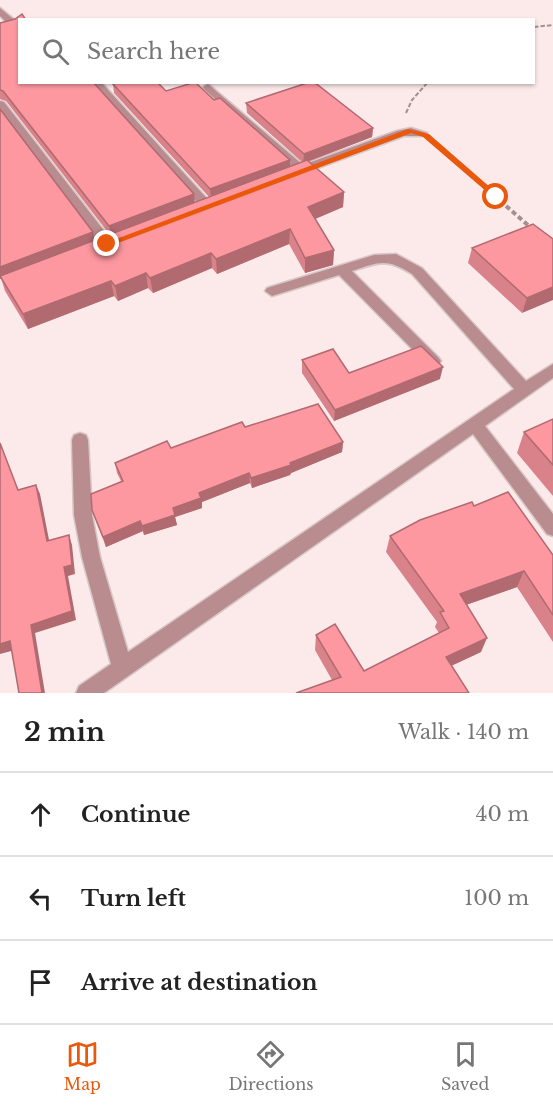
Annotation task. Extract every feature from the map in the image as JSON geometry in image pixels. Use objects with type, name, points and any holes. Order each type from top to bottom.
[{"type":"street","points":[[0,11],[17,23]]},
{"type":"street","points":[[0,27],[17,23]]},
{"type":"street","points":[[97,84],[206,206]]},
{"type":"street","points":[[208,87],[301,170]]},
{"type":"street","points":[[0,104],[107,244]]},
{"type":"street","points":[[280,178],[380,135],[421,132]]},
{"type":"street","points":[[272,291],[374,259],[396,258],[417,271],[524,389]]},
{"type":"street","points":[[343,270],[438,365]]},
{"type":"street","points":[[86,693],[553,370]]},
{"type":"street","points":[[474,424],[553,528]]},
{"type":"street","points":[[80,440],[83,515],[91,556],[122,668]]},
{"type":"path","points":[[535,27],[553,25]]},
{"type":"path","points":[[401,133],[402,123],[412,100],[426,84]]},
{"type":"path","points":[[421,132],[537,234]]},
{"type":"building","points":[[22,14],[25,18],[18,18],[18,84],[95,84],[194,194],[109,226],[0,90],[0,23],[15,19]]},
{"type":"building","points":[[113,84],[159,84],[166,91],[189,84],[197,84],[214,100],[220,98],[290,160],[210,189]]},
{"type":"building","points":[[304,84],[317,84],[373,128],[304,154],[246,103]]},
{"type":"building","points":[[0,109],[93,232],[0,267]]},
{"type":"building","points":[[307,160],[344,192],[308,207],[334,250],[305,258],[290,229],[216,259],[211,253],[150,278],[146,273],[115,286],[111,281],[23,314],[0,276]]},
{"type":"building","points":[[533,224],[553,239],[553,287],[527,298],[472,248]]},
{"type":"building","points":[[421,346],[443,367],[335,410],[302,360],[333,349],[349,373]]},
{"type":"building","points":[[318,404],[343,442],[290,463],[291,465],[251,478],[249,473],[199,493],[201,498],[173,508],[175,515],[142,526],[140,521],[103,537],[92,510],[91,494],[123,481],[115,463],[167,441],[171,448],[242,422],[245,427]]},
{"type":"building","points":[[553,419],[553,465],[524,432]]},
{"type":"building","points":[[0,443],[18,490],[36,485],[47,541],[69,535],[72,565],[64,567],[72,611],[31,625],[42,693],[19,693],[10,641],[0,644]]},
{"type":"building","points":[[508,492],[553,555],[553,615],[524,571],[460,594],[487,638],[446,657],[469,693],[296,693],[341,677],[316,635],[335,624],[364,671],[449,628],[440,612],[444,611],[390,536],[420,520],[472,502],[474,506]]},
{"type":"route","points":[[107,244],[411,131],[421,132],[496,197]]}]
